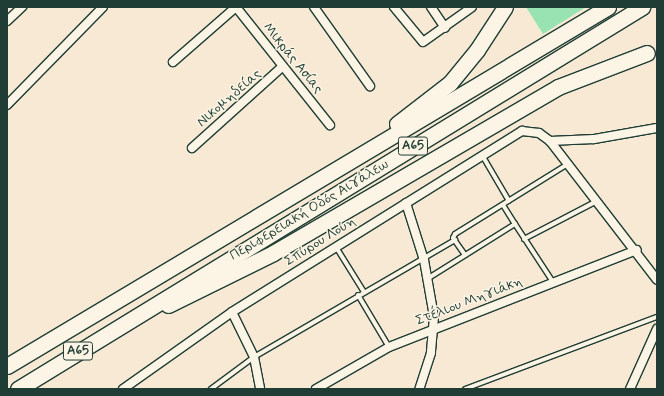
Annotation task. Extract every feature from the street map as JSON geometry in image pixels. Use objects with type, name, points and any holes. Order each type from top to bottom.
[{"type":"highway","points":[[335,172],[362,146],[450,83],[477,50],[505,7]]},
{"type":"highway","name":"Περιφερειακή Οδός Αιγάλεω","points":[[7,366],[335,172],[608,7]]},
{"type":"highway","name":"Περιφερειακή Οδός Αιγάλεω","points":[[18,389],[642,7]]},
{"type":"highway","points":[[139,314],[175,302],[272,253],[558,87],[647,53]]},
{"type":"street","points":[[7,20],[22,7]]},
{"type":"street","points":[[7,105],[103,7]]},
{"type":"street","points":[[173,62],[236,7]]},
{"type":"street","name":"Μικράς Ασίας","points":[[236,7],[282,67],[330,125]]},
{"type":"street","points":[[314,7],[370,86]]},
{"type":"street","points":[[394,7],[423,42],[445,28],[472,7]]},
{"type":"street","points":[[431,7],[445,28]]},
{"type":"street","name":"Νικομηδείας","points":[[192,148],[282,67]]},
{"type":"street","points":[[550,141],[594,139],[657,128]]},
{"type":"street","name":"Σπύρου Λούη","points":[[123,389],[232,312],[335,246],[518,133],[539,133],[550,141]]},
{"type":"street","points":[[550,141],[637,250],[657,280]]},
{"type":"street","points":[[406,203],[424,260],[434,329],[428,365],[419,389]]},
{"type":"street","name":"Στέλιου Μηγιάκη","points":[[316,389],[389,347],[637,250]]},
{"type":"street","points":[[232,312],[254,357],[260,389]]},
{"type":"street","points":[[630,389],[657,329]]},
{"type":"lane","points":[[482,155],[509,201]]},
{"type":"lane","points":[[464,255],[455,240],[455,234],[569,163]]},
{"type":"lane","points":[[524,239],[598,200]]},
{"type":"lane","points":[[503,205],[553,282]]},
{"type":"lane","points":[[427,279],[515,224]]},
{"type":"lane","points":[[211,389],[254,357],[358,295],[424,260],[455,240]]},
{"type":"lane","points":[[335,246],[364,292]]},
{"type":"lane","points":[[358,295],[389,347]]},
{"type":"lane","points":[[465,389],[657,317]]},
{"type":"green space","points":[[526,7],[586,7],[543,34]]}]
